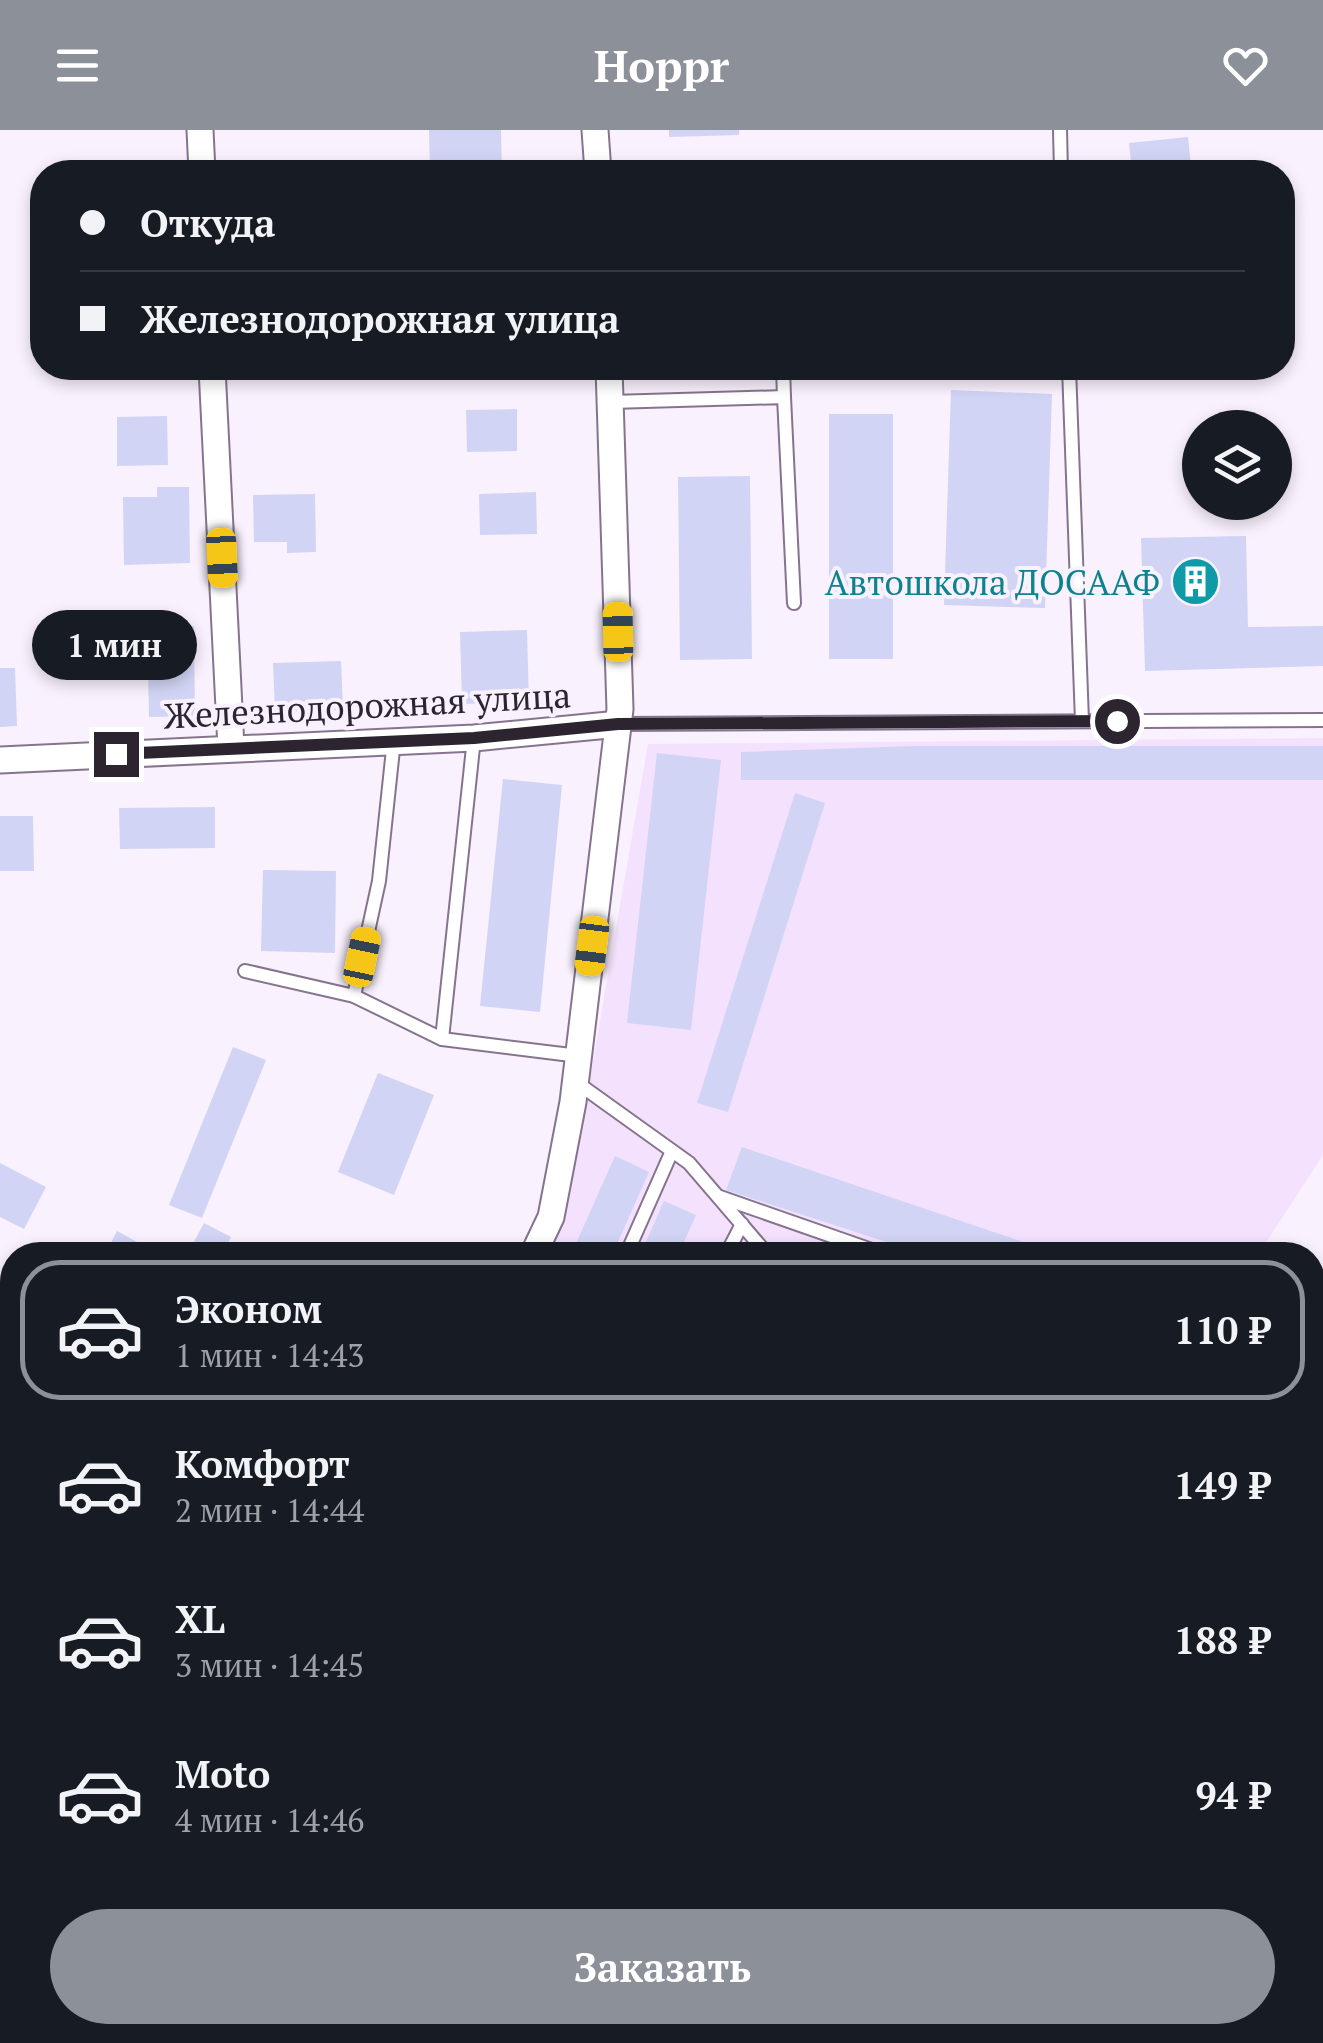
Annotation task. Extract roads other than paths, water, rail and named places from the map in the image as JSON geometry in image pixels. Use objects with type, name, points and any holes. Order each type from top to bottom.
[{"type":"street","points":[[200,130],[201,160]]},
{"type":"street","points":[[595,130],[597,160]]},
{"type":"street","points":[[213,380],[231,748]]},
{"type":"street","points":[[539,1242],[551,1217],[577,1069],[618,724],[610,380]]},
{"type":"street","name":"Железнодорожная улица","points":[[0,760],[474,738],[618,724]]},
{"type":"lane","points":[[1060,130],[1061,160]]},
{"type":"lane","points":[[783,380],[794,604]]},
{"type":"lane","points":[[1069,380],[1082,721]]},
{"type":"lane","points":[[611,402],[784,397]]},
{"type":"lane","points":[[618,724],[1323,720]]},
{"type":"lane","points":[[442,1039],[474,738]]},
{"type":"lane","points":[[354,996],[379,880],[394,740]]},
{"type":"lane","points":[[245,971],[354,996],[442,1039],[577,1069],[689,1162],[757,1242]]},
{"type":"lane","points":[[632,1242],[672,1151]]},
{"type":"lane","points":[[718,1196],[849,1242]]},
{"type":"lane","points":[[733,1242],[742,1224]]},
{"type":"place","name":"Автошкола ДОСААФ","points":[[1195,582]]}]
